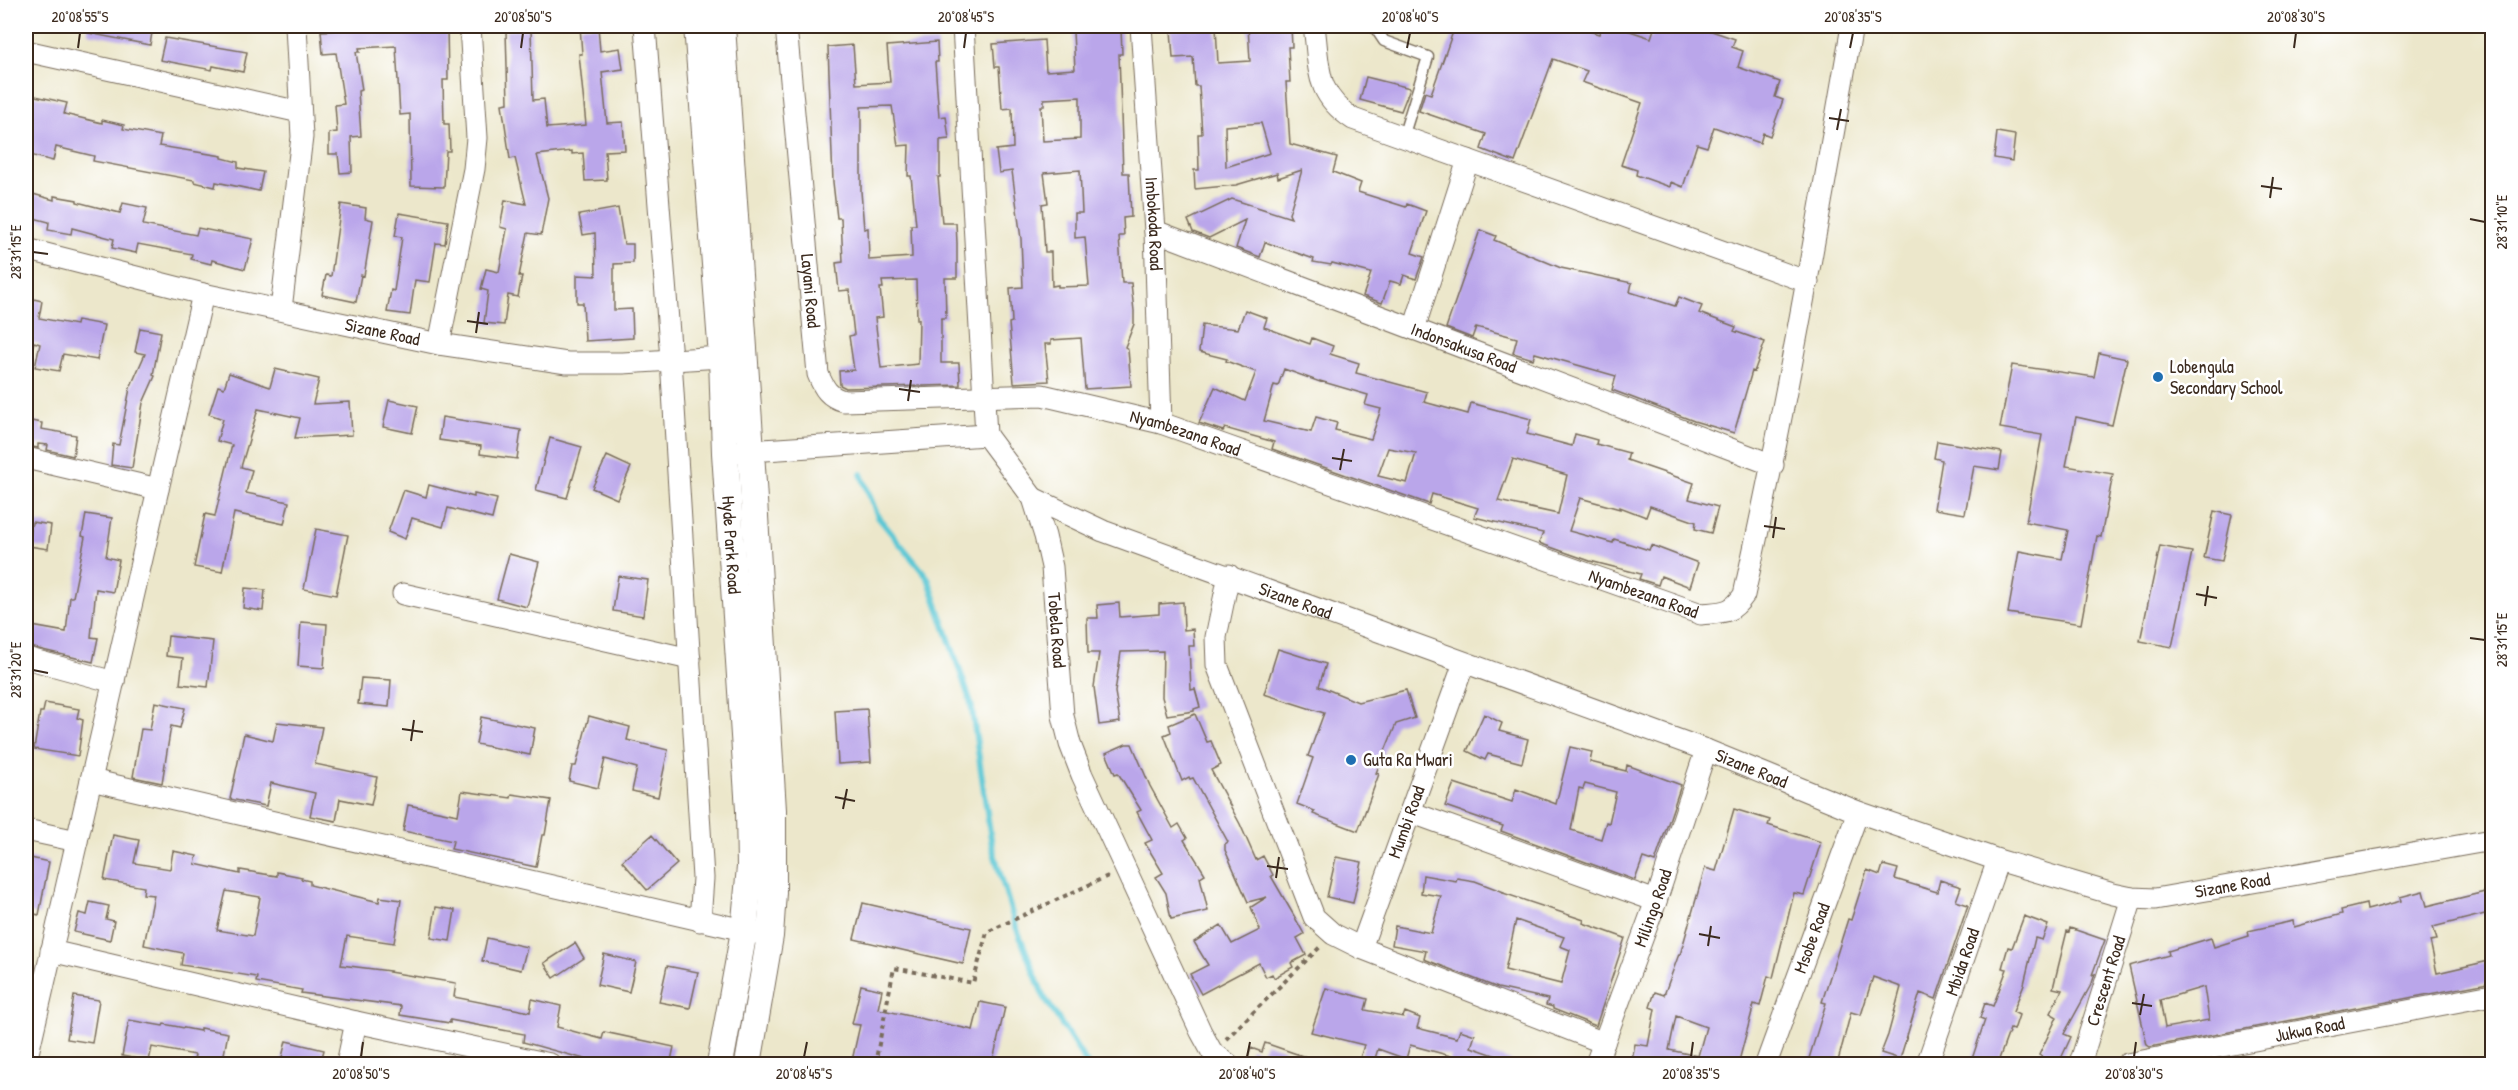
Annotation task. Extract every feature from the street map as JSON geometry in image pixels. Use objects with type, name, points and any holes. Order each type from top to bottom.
[{"type":"street","points":[[280,309],[302,137],[296,26]]},
{"type":"street","points":[[439,344],[474,169],[477,138],[470,26]]},
{"type":"street","points":[[645,26],[671,359],[690,659],[703,878],[700,921]]},
{"type":"street","name":"Hyde Park Road","points":[[697,26],[734,356],[751,451],[773,810],[773,892],[770,936],[748,1065]]},
{"type":"street","name":"Hyde Park Road","points":[[720,1065],[744,931],[750,867],[749,810],[726,453],[734,356],[722,26]]},
{"type":"street","name":"Layani Road","points":[[786,26],[818,374],[822,386],[828,394],[844,401],[985,396]]},
{"type":"street","points":[[726,453],[986,435],[963,26]]},
{"type":"street","name":"Imbokoda Road","points":[[1141,26],[1155,231],[1161,423]]},
{"type":"street","points":[[1314,26],[1322,86],[1336,108],[1353,119],[1808,282]]},
{"type":"street","name":"Nyambezana Road","points":[[985,396],[1042,395],[1161,423],[1701,614],[1719,613],[1735,608],[1744,595],[1773,465],[1808,282],[1852,26]]},
{"type":"street","points":[[26,51],[300,112]]},
{"type":"street","points":[[1414,329],[1468,160]]},
{"type":"street","name":"Indonsakusa Road","points":[[1155,231],[1773,465]]},
{"type":"street","name":"Sizane Road","points":[[26,249],[203,294],[439,344],[567,363],[623,363],[734,356]]},
{"type":"street","points":[[26,1062],[32,1006],[51,951],[203,294]]},
{"type":"street","name":"Tobela Road","points":[[986,435],[1033,498],[1045,536],[1052,567],[1063,716],[1070,744],[1125,868],[1220,1058]]},
{"type":"street","points":[[26,458],[158,489]]},
{"type":"street","name":"Sizane Road","points":[[1033,498],[1103,531],[1706,750],[1858,812],[1998,860],[2132,898],[2155,898],[2493,840]]},
{"type":"street","points":[[1229,575],[1216,637],[1217,665],[1314,917],[1333,934],[1361,948],[1604,1043]]},
{"type":"street","points":[[404,594],[690,659]]},
{"type":"street","points":[[26,658],[114,682]]},
{"type":"street","name":"Mumbi Road","points":[[1361,948],[1464,663]]},
{"type":"street","name":"Milingo Road","points":[[1596,1065],[1656,901],[1706,750]]},
{"type":"street","points":[[91,780],[770,936]]},
{"type":"street","points":[[1410,812],[1656,901]]},
{"type":"street","name":"Msobe Road","points":[[1766,1065],[1858,812]]},
{"type":"street","points":[[26,830],[76,841]]},
{"type":"street","name":"Mbida Road","points":[[1927,1065],[1998,860]]},
{"type":"street","name":"Crescent Road","points":[[2080,1065],[2132,898]]},
{"type":"street","points":[[51,951],[550,1065]]},
{"type":"street","name":"Jukwa Road","points":[[2127,1065],[2493,994]]},
{"type":"street","points":[[347,1065],[356,1022]]},
{"type":"lane","points":[[1374,26],[1384,41],[1428,57],[1403,137]]},
{"type":"path","points":[[875,1065],[894,968],[973,983],[987,932],[1125,868]]},
{"type":"path","points":[[1220,1058],[1333,934]]},
{"type":"building","points":[[88,26],[153,26],[150,45],[88,33]]},
{"type":"building","points":[[381,26],[447,26],[448,80],[443,80],[444,124],[449,124],[450,151],[446,151],[444,187],[411,186],[410,114],[400,115],[396,46],[359,48],[360,52],[356,52],[362,90],[358,91],[361,136],[351,137],[352,172],[340,173],[338,154],[329,154],[329,133],[337,132],[335,105],[344,104],[336,53],[323,54],[321,31],[381,28]]},
{"type":"building","points":[[580,26],[598,26],[600,51],[620,48],[623,69],[602,72],[607,123],[623,122],[625,150],[605,151],[607,180],[585,181],[583,153],[572,154],[572,151],[537,155],[548,198],[541,235],[528,233],[519,276],[522,276],[518,297],[508,295],[504,325],[484,323],[488,291],[481,289],[486,269],[499,272],[507,229],[500,227],[505,200],[526,204],[515,158],[510,159],[502,104],[508,103],[506,31],[531,29],[533,100],[544,99],[547,128],[586,125],[579,54],[582,54]]},
{"type":"building","points":[[1248,26],[1291,26],[1292,47],[1288,47],[1290,82],[1286,82],[1290,144],[1337,157],[1333,172],[1361,183],[1358,192],[1426,211],[1412,253],[1424,257],[1416,279],[1404,275],[1401,284],[1390,281],[1382,303],[1363,296],[1371,273],[1332,263],[1331,265],[1313,262],[1314,259],[1265,242],[1260,257],[1236,248],[1245,220],[1209,238],[1193,232],[1188,220],[1232,199],[1291,218],[1289,214],[1302,170],[1278,178],[1277,173],[1236,185],[1195,189],[1194,170],[1199,170],[1198,134],[1202,134],[1199,86],[1195,86],[1193,57],[1173,58],[1171,30],[1216,27],[1218,63],[1250,61]],"holes":[[[1261,123],[1270,153],[1226,167],[1225,126]]]},
{"type":"building","points":[[1455,26],[1573,26],[1599,34],[1602,26],[1615,26],[1651,38],[1655,26],[1697,26],[1735,39],[1732,47],[1743,51],[1738,67],[1780,82],[1775,97],[1783,100],[1770,136],[1763,133],[1760,143],[1714,127],[1707,147],[1697,144],[1683,187],[1671,182],[1670,187],[1636,175],[1637,170],[1621,165],[1642,103],[1582,82],[1587,71],[1553,59],[1515,162],[1481,149],[1486,134],[1419,111],[1425,92],[1431,94]]},
{"type":"building","points":[[1121,29],[1122,54],[1119,54],[1123,173],[1129,173],[1131,217],[1123,218],[1124,236],[1119,236],[1122,283],[1131,283],[1134,311],[1134,324],[1125,347],[1128,349],[1131,386],[1085,389],[1081,338],[1051,340],[1051,344],[1045,344],[1049,381],[1014,383],[1009,323],[1012,322],[1010,288],[1023,287],[1021,239],[1012,171],[999,173],[996,150],[1013,148],[1012,108],[1002,109],[999,67],[995,67],[993,44],[1044,40],[1046,71],[1075,69],[1073,32]],"holes":[[[1080,97],[1080,139],[1043,141],[1041,106],[1044,106],[1044,99]],[[1080,170],[1082,213],[1075,213],[1075,238],[1085,237],[1089,286],[1052,286],[1051,252],[1045,252],[1042,204],[1048,203],[1044,173]]]},
{"type":"building","points":[[165,38],[247,52],[243,72],[213,66],[212,70],[160,60]]},
{"type":"building","points":[[937,42],[938,62],[935,62],[939,117],[946,116],[949,139],[940,140],[940,177],[938,177],[942,223],[956,223],[957,243],[957,278],[945,278],[946,318],[941,318],[941,363],[959,363],[960,385],[846,388],[840,385],[839,371],[854,370],[849,336],[854,335],[849,290],[839,291],[836,263],[843,262],[841,218],[837,218],[833,182],[828,47],[853,45],[856,84],[890,82],[887,46]],"holes":[[[892,106],[898,146],[909,145],[908,176],[911,176],[916,225],[911,225],[912,257],[869,260],[868,228],[864,229],[861,191],[861,107]],[[916,280],[917,319],[919,319],[918,364],[881,368],[875,318],[883,317],[880,288],[883,288],[882,281]]]},
{"type":"building","points":[[1366,77],[1410,88],[1401,111],[1360,100]]},
{"type":"building","points":[[31,95],[67,103],[64,114],[102,123],[102,120],[124,125],[123,129],[161,136],[159,146],[222,156],[222,158],[238,162],[238,168],[263,172],[259,191],[216,182],[215,187],[194,182],[194,180],[93,161],[94,156],[56,147],[53,161],[26,154],[26,119]]},
{"type":"building","points":[[1997,132],[2015,135],[2012,161],[1994,158]]},
{"type":"building","points":[[26,192],[54,200],[54,196],[77,200],[77,202],[120,213],[123,203],[147,208],[143,225],[196,235],[198,228],[253,239],[245,269],[212,260],[211,264],[191,259],[192,254],[138,244],[136,253],[112,248],[114,239],[72,228],[71,234],[48,230],[49,222],[26,216]]},
{"type":"building","points":[[341,204],[366,208],[365,218],[373,220],[364,276],[361,275],[356,302],[322,295],[326,275],[331,276]]},
{"type":"building","points":[[618,208],[624,244],[633,244],[633,263],[614,264],[614,310],[632,309],[633,338],[585,341],[583,303],[577,303],[577,275],[596,276],[595,233],[583,235],[579,215]]},
{"type":"building","points":[[399,213],[448,221],[445,244],[436,243],[430,282],[415,280],[410,315],[387,312],[391,290],[394,291],[402,237],[395,236]]},
{"type":"building","points":[[1480,230],[1496,236],[1494,240],[1561,268],[1632,283],[1630,292],[1675,306],[1679,297],[1702,306],[1699,313],[1736,327],[1734,331],[1765,342],[1754,372],[1752,371],[1734,433],[1694,421],[1612,390],[1616,376],[1535,353],[1533,359],[1513,353],[1517,338],[1476,327],[1472,338],[1446,328]]},
{"type":"building","points":[[26,297],[42,301],[39,318],[76,325],[77,320],[104,325],[97,360],[63,354],[59,371],[35,367],[40,344],[34,342],[32,349],[26,348]]},
{"type":"building","points":[[1245,310],[1267,318],[1264,327],[1310,344],[1312,338],[1333,346],[1330,354],[1359,363],[1356,373],[1427,392],[1424,402],[1468,414],[1471,403],[1531,419],[1527,434],[1572,446],[1575,434],[1597,440],[1596,444],[1629,453],[1627,460],[1694,483],[1689,499],[1718,507],[1711,533],[1695,529],[1696,522],[1650,506],[1646,517],[1620,507],[1620,509],[1580,498],[1569,531],[1613,543],[1614,539],[1649,550],[1651,545],[1698,563],[1690,587],[1661,576],[1658,585],[1639,579],[1641,574],[1590,561],[1539,543],[1543,533],[1474,517],[1478,508],[1432,494],[1429,504],[1272,449],[1274,442],[1225,428],[1223,431],[1199,423],[1215,387],[1245,401],[1256,372],[1226,361],[1227,359],[1199,352],[1202,325],[1238,329]],"holes":[[[1284,369],[1368,395],[1365,405],[1381,409],[1371,439],[1335,430],[1337,423],[1316,417],[1311,432],[1264,421],[1274,385],[1278,386]],[[1388,448],[1416,453],[1407,483],[1378,476]],[[1513,459],[1567,475],[1558,514],[1498,501]]]},
{"type":"building","points":[[140,328],[161,332],[153,375],[155,376],[143,403],[132,468],[111,465],[113,444],[119,445],[130,388],[145,354],[135,352]]},
{"type":"building","points":[[2099,353],[2127,359],[2112,425],[2076,417],[2066,466],[2113,474],[2101,537],[2097,536],[2081,624],[2008,613],[2019,551],[2062,559],[2068,530],[2026,522],[2042,435],[2000,428],[2012,365],[2094,377]]},
{"type":"building","points":[[275,369],[319,379],[313,404],[350,402],[352,435],[295,438],[300,418],[258,409],[241,467],[252,470],[246,493],[289,502],[284,524],[234,513],[222,572],[194,567],[205,514],[215,516],[232,445],[217,441],[223,419],[209,414],[218,386],[224,388],[229,373],[270,387]]},
{"type":"building","points":[[389,400],[418,406],[412,433],[383,427]]},
{"type":"building","points":[[442,417],[521,430],[517,459],[480,454],[481,446],[439,440]]},
{"type":"building","points":[[26,420],[42,423],[41,429],[76,435],[73,456],[47,450],[48,445],[38,444],[38,448],[26,446]]},
{"type":"building","points":[[550,438],[582,447],[567,498],[536,490]]},
{"type":"building","points":[[1937,441],[2002,452],[1999,470],[1974,466],[1965,514],[1934,509],[1942,460],[1934,458]]},
{"type":"building","points":[[607,456],[631,467],[617,499],[592,488]]},
{"type":"building","points":[[429,485],[474,497],[474,494],[497,499],[492,519],[448,508],[443,527],[412,518],[405,539],[388,532],[403,490],[426,497]]},
{"type":"building","points":[[2214,511],[2232,515],[2222,561],[2204,558]]},
{"type":"building","points":[[86,514],[112,518],[106,557],[119,560],[113,592],[96,589],[91,637],[98,638],[93,662],[26,646],[26,625],[66,632],[70,597],[73,597],[85,537],[82,536]]},
{"type":"building","points":[[32,522],[51,525],[48,549],[29,546]]},
{"type":"building","points":[[316,529],[348,535],[336,595],[304,589]]},
{"type":"building","points":[[2160,546],[2192,552],[2172,647],[2140,641]]},
{"type":"building","points":[[509,554],[539,562],[527,607],[497,599]]},
{"type":"building","points":[[618,576],[648,580],[643,616],[613,611]]},
{"type":"building","points":[[245,588],[265,590],[263,611],[243,608]]},
{"type":"building","points":[[1183,602],[1184,630],[1193,629],[1194,646],[1189,646],[1191,690],[1195,689],[1200,707],[1194,711],[1167,715],[1162,697],[1163,651],[1121,652],[1115,692],[1120,722],[1099,725],[1094,687],[1099,653],[1088,653],[1087,618],[1098,618],[1097,605],[1119,603],[1120,617],[1159,614],[1159,604]]},
{"type":"building","points":[[301,622],[327,624],[324,668],[298,666]]},
{"type":"building","points":[[168,636],[213,641],[208,687],[180,684],[183,658],[166,656]]},
{"type":"building","name":"Guta Ra Mwari","points":[[1278,649],[1326,664],[1319,686],[1358,702],[1406,690],[1415,718],[1396,724],[1376,773],[1379,774],[1358,831],[1313,814],[1315,811],[1297,804],[1313,758],[1308,756],[1324,713],[1264,694]]},
{"type":"building","points":[[361,678],[391,680],[389,707],[358,704]]},
{"type":"building","points":[[155,702],[185,708],[180,728],[171,726],[162,783],[133,777],[141,729],[150,730]]},
{"type":"building","points":[[45,703],[79,709],[77,718],[83,720],[78,756],[34,749],[40,712],[43,712]]},
{"type":"building","points":[[867,709],[871,762],[838,764],[835,711]]},
{"type":"building","points":[[1195,714],[1207,742],[1211,741],[1221,765],[1211,770],[1256,860],[1263,856],[1273,875],[1271,876],[1304,934],[1297,938],[1306,955],[1291,963],[1293,967],[1274,978],[1272,974],[1266,977],[1259,963],[1201,994],[1190,974],[1208,965],[1194,942],[1221,925],[1232,944],[1260,930],[1251,907],[1267,897],[1248,902],[1225,850],[1225,844],[1228,842],[1193,778],[1189,777],[1182,781],[1164,735],[1171,732],[1169,725]]},
{"type":"building","points":[[1484,714],[1502,723],[1499,731],[1528,739],[1522,763],[1488,754],[1485,760],[1467,751]]},
{"type":"building","points":[[589,716],[630,727],[627,740],[668,750],[658,797],[632,791],[637,768],[605,759],[598,788],[569,781],[572,766],[576,766]]},
{"type":"building","points":[[481,717],[535,728],[530,755],[476,744]]},
{"type":"building","points":[[277,722],[322,727],[315,764],[377,777],[371,805],[340,799],[336,821],[310,816],[315,793],[271,783],[266,806],[230,799],[244,734],[273,741]]},
{"type":"building","points":[[1126,744],[1132,744],[1150,786],[1173,828],[1179,824],[1187,838],[1184,840],[1205,874],[1200,877],[1208,911],[1171,919],[1166,893],[1156,877],[1163,873],[1145,843],[1152,840],[1137,812],[1141,810],[1118,773],[1115,774],[1106,753]]},
{"type":"building","points":[[1570,747],[1592,752],[1590,762],[1626,771],[1627,765],[1681,785],[1655,862],[1643,858],[1635,880],[1501,831],[1503,826],[1445,806],[1454,783],[1512,802],[1516,789],[1556,804]],"holes":[[[1585,784],[1616,792],[1609,823],[1606,822],[1601,839],[1571,830],[1579,788],[1583,789]]]},
{"type":"building","points":[[462,791],[511,798],[512,794],[551,800],[536,867],[451,849],[453,841],[403,831],[408,805],[458,815]]},
{"type":"building","points":[[1734,809],[1770,820],[1768,825],[1821,842],[1804,895],[1794,893],[1773,978],[1768,976],[1760,1006],[1754,1004],[1738,1065],[1631,1065],[1635,1044],[1648,1046],[1655,1009],[1650,1007],[1655,992],[1664,995],[1680,955],[1705,868],[1716,871]],"holes":[[[1676,1016],[1706,1027],[1698,1056],[1669,1050]]]},
{"type":"building","points":[[113,835],[139,840],[134,863],[170,869],[173,851],[197,856],[195,864],[240,874],[240,870],[277,876],[277,872],[302,877],[301,879],[310,881],[310,885],[379,902],[380,897],[401,900],[394,943],[347,936],[341,965],[456,983],[454,997],[530,1012],[532,999],[561,1006],[557,1027],[602,1039],[604,1032],[674,1047],[670,1065],[606,1065],[523,1042],[524,1034],[450,1020],[450,1023],[400,1015],[401,1006],[301,993],[302,990],[256,982],[257,977],[181,965],[183,953],[144,945],[154,895],[143,894],[144,887],[104,880]],"holes":[[[226,891],[260,897],[253,936],[217,930]]]},
{"type":"building","points":[[652,835],[677,864],[647,890],[622,861]]},
{"type":"building","points":[[26,857],[49,862],[39,915],[26,912]]},
{"type":"building","points":[[1336,857],[1362,862],[1353,903],[1327,897]]},
{"type":"building","points":[[1883,865],[1898,869],[1895,879],[1937,892],[1940,880],[1961,887],[1956,901],[1968,905],[1936,999],[1920,993],[1900,1059],[1881,1053],[1901,987],[1873,977],[1861,1015],[1851,1012],[1837,1065],[1807,1065],[1826,1003],[1822,1002],[1848,919],[1851,920],[1867,870],[1880,875]]},
{"type":"building","points":[[1423,875],[1456,881],[1457,878],[1475,881],[1503,893],[1584,920],[1583,923],[1625,938],[1596,1026],[1553,1009],[1546,1005],[1548,999],[1498,988],[1424,959],[1426,951],[1392,945],[1395,926],[1431,933],[1441,896],[1421,893]],"holes":[[[1516,920],[1564,937],[1560,946],[1570,950],[1561,984],[1505,970]]]},
{"type":"building","points":[[2423,891],[2427,906],[2489,891],[2493,912],[2433,927],[2437,940],[2430,941],[2437,973],[2493,960],[2493,982],[2150,1047],[2147,1045],[2129,966],[2169,955],[2168,951],[2211,938],[2214,947],[2249,936],[2248,931],[2293,921],[2294,927],[2342,914],[2341,910],[2366,904],[2367,910],[2401,901],[2400,897]],"holes":[[[2204,987],[2209,1020],[2165,1028],[2160,1000]]]},
{"type":"building","points":[[90,902],[109,906],[106,919],[114,921],[110,940],[74,932],[79,913],[87,915]]},
{"type":"building","points":[[863,903],[971,928],[963,964],[854,939]]},
{"type":"building","points":[[436,907],[455,910],[450,941],[431,938]]},
{"type":"building","points":[[2024,916],[2048,925],[2042,940],[2035,938],[2024,984],[2013,1012],[2019,1015],[2014,1030],[2010,1029],[1997,1065],[1970,1065],[1985,1020],[1980,1018],[1985,1003],[1993,1006],[2007,969],[2002,968],[2008,947],[2012,948]]},
{"type":"building","points":[[2070,928],[2105,940],[2092,975],[2095,974],[2092,983],[2064,1034],[2071,1037],[2058,1065],[2039,1065],[2042,1057],[2039,1055],[2057,1017],[2050,1013],[2062,990],[2053,988],[2067,931],[2069,932]]},
{"type":"building","points":[[487,938],[527,947],[521,970],[482,961]]},
{"type":"building","points":[[575,943],[584,958],[554,978],[544,963]]},
{"type":"building","points":[[604,954],[636,962],[629,992],[597,985]]},
{"type":"building","points":[[667,966],[698,972],[690,1008],[659,1002]]},
{"type":"building","points":[[861,985],[882,990],[878,1009],[973,1030],[980,1002],[1005,1007],[992,1065],[851,1065],[860,1025],[852,1024]]},
{"type":"building","points":[[1326,988],[1368,999],[1365,1010],[1403,1017],[1405,1012],[1420,1018],[1417,1028],[1457,1038],[1460,1030],[1475,1035],[1471,1047],[1514,1062],[1513,1065],[1449,1065],[1451,1056],[1410,1045],[1406,1059],[1378,1049],[1373,1065],[1358,1065],[1364,1045],[1311,1032]]},
{"type":"building","points":[[74,996],[99,1000],[92,1043],[67,1039]]},
{"type":"building","points":[[129,1020],[228,1033],[222,1065],[193,1065],[195,1055],[152,1047],[149,1061],[122,1056]]},
{"type":"building","points":[[286,1041],[324,1050],[320,1065],[280,1065]]},
{"type":"building","points":[[1265,1043],[1320,1062],[1319,1065],[1246,1065],[1251,1048],[1262,1052]]},
{"type":"waterway","points":[[861,474],[878,517],[928,578],[971,703],[992,846],[1015,924],[1043,995],[1087,1064]]},
{"type":"place","name":"Lobengula Secondary School","points":[[2158,377]]},
{"type":"place","name":"Guta Ra Mwari","points":[[1351,760]]}]
